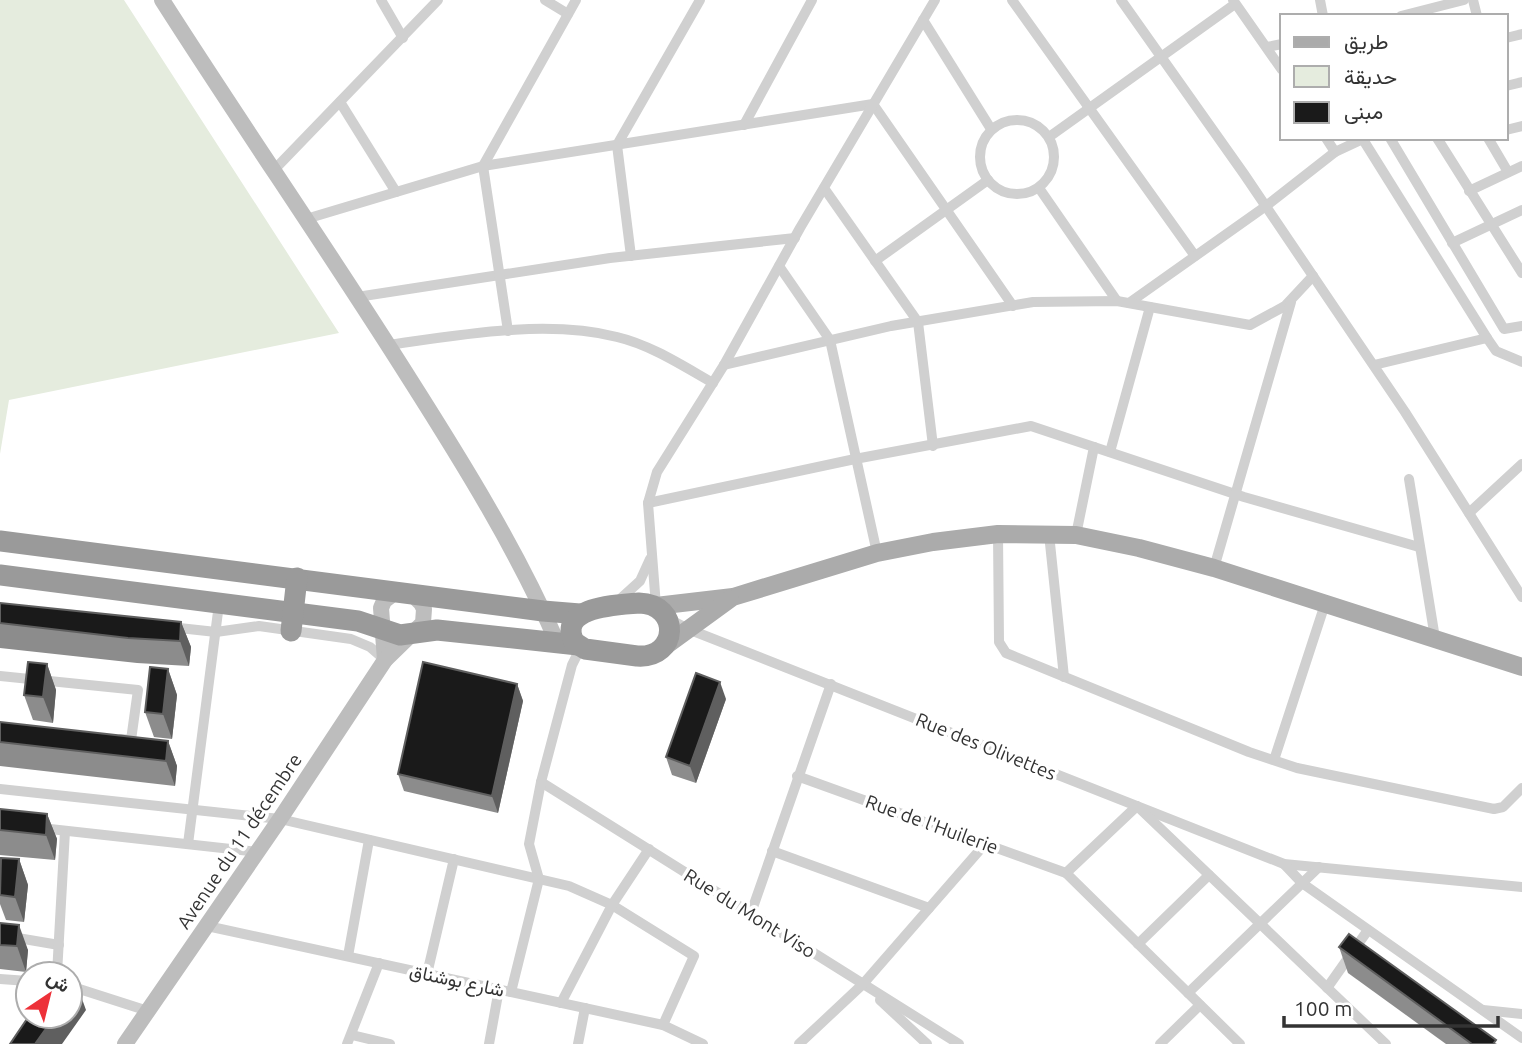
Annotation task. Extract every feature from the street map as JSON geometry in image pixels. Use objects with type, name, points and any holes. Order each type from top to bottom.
[{"type":"highway","points":[[0,541],[543,611],[580,614],[639,603],[660,610],[670,633],[664,647],[645,657],[572,645],[437,630],[400,635],[358,621],[292,622],[219,604],[0,575]]},
{"type":"highway","points":[[292,622],[297,578]]},
{"type":"highway","points":[[572,645],[572,624],[580,614]]},
{"type":"main road","points":[[660,610],[733,597],[877,553],[933,542],[998,534],[1076,535],[1214,568],[1521,665]]},
{"type":"main road","points":[[664,647],[733,597]]},
{"type":"street","points":[[162,0],[464,464],[543,611],[572,645],[572,665],[541,782],[529,844],[539,879],[511,992]]},
{"type":"street","points":[[381,0],[403,38]]},
{"type":"street","points":[[273,171],[438,0]]},
{"type":"street","points":[[545,0],[568,14]]},
{"type":"street","points":[[508,331],[483,166],[576,0]]},
{"type":"street","points":[[631,256],[617,145],[700,0]]},
{"type":"street","points":[[744,125],[812,0]]},
{"type":"street","points":[[660,610],[651,557],[648,503],[651,487],[664,458],[724,365],[935,0]]},
{"type":"street","points":[[1012,0],[1195,256]]},
{"type":"street","points":[[1121,0],[1374,365],[1522,597]]},
{"type":"street","points":[[1424,13],[1464,0]]},
{"type":"street","points":[[1049,136],[1234,2],[1280,67]]},
{"type":"street","points":[[923,20],[991,129]]},
{"type":"street","points":[[1267,47],[1280,44]]},
{"type":"street","points":[[340,102],[396,192]]},
{"type":"street","points":[[306,219],[483,166],[873,104]]},
{"type":"street","points":[[873,104],[1013,306]]},
{"type":"street","points":[[1028,121],[1049,136],[1053,147],[1052,170],[1039,188],[1017,195],[996,188],[988,180],[979,160],[980,148],[991,129],[1003,122],[1028,121]]},
{"type":"street","points":[[1327,140],[1335,152]]},
{"type":"street","points":[[1129,303],[1266,206],[1335,152],[1359,140]]},
{"type":"street","points":[[1364,140],[1496,351],[1522,362]]},
{"type":"street","points":[[1391,140],[1504,329],[1522,326]]},
{"type":"street","points":[[1438,140],[1522,273]]},
{"type":"street","points":[[1489,140],[1508,172]]},
{"type":"street","points":[[1469,191],[1522,166]]},
{"type":"street","points":[[875,261],[988,180]]},
{"type":"street","points":[[824,188],[918,322],[933,446]]},
{"type":"street","points":[[1039,188],[1117,301]]},
{"type":"street","points":[[1452,243],[1522,210]]},
{"type":"street","points":[[357,297],[631,256],[795,238]]},
{"type":"street","points":[[779,266],[830,341],[877,553]]},
{"type":"street","points":[[724,365],[918,322],[1032,302],[1117,301],[1250,325],[1285,306],[1313,276]]},
{"type":"street","points":[[1214,568],[1292,299]]},
{"type":"street","points":[[1110,452],[1150,307]]},
{"type":"street","points":[[388,345],[481,332],[556,329],[617,337],[670,358],[713,383]]},
{"type":"street","points":[[1374,365],[1488,338]]},
{"type":"street","points":[[648,503],[855,459],[1031,426],[1236,494],[1419,547]]},
{"type":"street","points":[[1076,535],[1094,447]]},
{"type":"street","points":[[1469,513],[1520,468]]},
{"type":"street","points":[[1409,479],[1435,638]]},
{"type":"street","points":[[998,534],[999,642],[1006,653],[1297,768],[1494,809],[1503,807],[1522,788]]},
{"type":"street","points":[[1049,534],[1064,677]]},
{"type":"street","points":[[613,606],[635,587],[651,557]]},
{"type":"street","points":[[385,660],[381,608],[384,601],[404,592],[421,603],[423,623],[413,635]]},
{"type":"street","points":[[188,844],[219,604]]},
{"type":"street","points":[[1274,760],[1325,604]]},
{"type":"street","name":"Rue des Olivettes","points":[[660,610],[688,629],[1284,864]]},
{"type":"street","points":[[160,626],[216,632],[292,622],[357,641],[370,647],[385,660]]},
{"type":"street","name":"Avenue du 11 décembre","points":[[125,1044],[258,852],[385,660],[413,635]]},
{"type":"street","points":[[0,676],[138,690],[131,740],[104,738]]},
{"type":"street","points":[[751,913],[831,684]]},
{"type":"street","name":"Rue de l'Huilerie","points":[[797,776],[1066,873]]},
{"type":"street","name":"Rue du Mont Viso","points":[[541,782],[959,1044]]},
{"type":"street","points":[[0,789],[280,819],[569,886],[612,905],[694,956],[663,1025]]},
{"type":"street","points":[[1240,1044],[1066,873],[1137,806],[1386,1044]]},
{"type":"street","points":[[26,826],[258,852]]},
{"type":"street","points":[[58,960],[65,831]]},
{"type":"street","points":[[348,956],[369,840]]},
{"type":"street","points":[[799,1044],[863,984],[985,844]]},
{"type":"street","points":[[561,1003],[612,905],[649,849]]},
{"type":"street","points":[[772,851],[929,908]]},
{"type":"street","points":[[427,974],[454,859]]},
{"type":"street","points":[[1284,864],[1522,887]]},
{"type":"street","points":[[1284,864],[1302,883],[1522,1038]]},
{"type":"street","points":[[1188,993],[1319,867]]},
{"type":"street","points":[[1138,944],[1209,875]]},
{"type":"street","name":"شارع بوشناق","points":[[207,926],[663,1025],[703,1044]]},
{"type":"street","points":[[1327,988],[1368,930]]},
{"type":"street","points":[[0,935],[59,945]]},
{"type":"street","points":[[379,963],[349,1039],[390,1044]]},
{"type":"street","points":[[863,984],[927,1044]]},
{"type":"street","points":[[489,1044],[499,989]]},
{"type":"street","points":[[84,990],[148,1011]]},
{"type":"street","points":[[1160,1044],[1200,1005]]},
{"type":"street","points":[[578,1044],[585,1008]]},
{"type":"street","points":[[1480,1009],[1522,1014]]},
{"type":"street","points":[[671,1044],[674,1030]]},
{"type":"green space","points":[[0,0],[124,0],[339,333],[9,400],[0,454]]},
{"type":"building","points":[[0,603],[181,622],[180,641],[128,638],[0,623]]},
{"type":"building","points":[[28,662],[47,664],[43,697],[24,695]]},
{"type":"building","points":[[423,662],[517,684],[492,796],[398,774]]},
{"type":"building","points":[[150,667],[168,669],[163,714],[145,712]]},
{"type":"building","points":[[696,673],[720,682],[690,766],[666,757]]},
{"type":"building","points":[[0,722],[168,741],[166,761],[0,742]]},
{"type":"building","points":[[0,809],[47,814],[46,835],[0,830]]},
{"type":"building","points":[[1,858],[19,859],[15,897],[0,895]]},
{"type":"building","points":[[0,923],[19,925],[17,946],[0,945]]},
{"type":"building","points":[[1349,934],[1496,1040],[1493,1044],[1472,1044],[1339,947]]},
{"type":"building","points":[[20,1030],[45,1030],[35,1044],[10,1044]]}]
